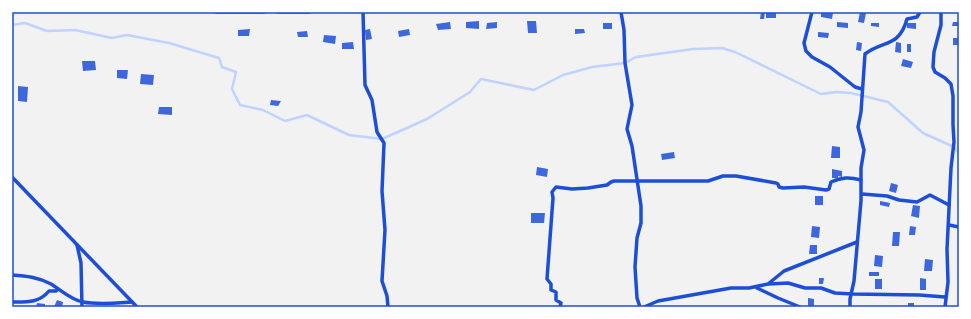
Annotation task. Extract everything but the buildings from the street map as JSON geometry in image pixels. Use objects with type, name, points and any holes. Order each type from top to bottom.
[{"type":"street","points":[[216,12],[264,12]]},
{"type":"street","points":[[278,12],[309,12]]},
{"type":"street","points":[[363,12],[365,85],[372,100],[377,132],[384,143],[382,191],[385,230],[382,281],[387,296],[388,307]]},
{"type":"street","points":[[621,12],[624,30],[625,63],[632,105],[627,130],[632,146],[640,196],[641,218],[637,238],[635,273],[640,307]]},
{"type":"street","points":[[812,12],[804,43],[806,51],[812,57],[830,67],[854,87],[862,90]]},
{"type":"street","points":[[850,307],[862,194],[861,180],[864,150],[858,127],[861,112],[865,54],[894,40],[904,28],[906,20],[917,17],[920,12]]},
{"type":"street","points":[[941,12],[933,67],[935,72],[950,82],[953,96],[954,147],[951,161],[947,249],[948,282],[945,307]]},
{"type":"street","points":[[560,307],[561,303],[556,300],[556,292],[550,290],[551,284],[547,279],[553,190],[558,187],[572,189],[588,188],[607,185],[611,182],[708,181],[723,176],[736,176],[776,183],[779,187],[783,188],[801,187],[826,190],[831,182],[843,178],[847,177],[861,180]]},
{"type":"street","points":[[12,177],[137,307]]},
{"type":"street","points":[[862,194],[887,196],[899,200],[917,202],[930,195],[949,205]]},
{"type":"street","points":[[949,225],[959,227]]},
{"type":"street","points":[[768,284],[784,271],[857,242]]},
{"type":"street","points":[[77,244],[81,263],[82,307]]},
{"type":"street","points":[[12,275],[39,278],[82,302],[132,302]]},
{"type":"street","points":[[644,307],[658,300],[731,288],[788,283],[805,288],[821,288],[835,293],[946,297]]},
{"type":"street","points":[[756,287],[800,307]]},
{"type":"street","points":[[12,302],[35,301],[49,291],[56,291],[58,289]]},
{"type":"waterway","points":[[12,25],[25,23],[47,31],[75,30],[112,38],[127,35],[169,43],[219,58],[222,67],[236,72],[232,89],[240,105],[263,110],[285,121],[307,115],[349,135],[382,139],[427,119],[470,92],[481,79],[534,90],[563,75],[592,67],[625,63],[636,57],[693,49],[722,48],[735,52],[821,94],[836,92],[851,93],[888,102],[923,133],[954,147],[959,153]]}]
